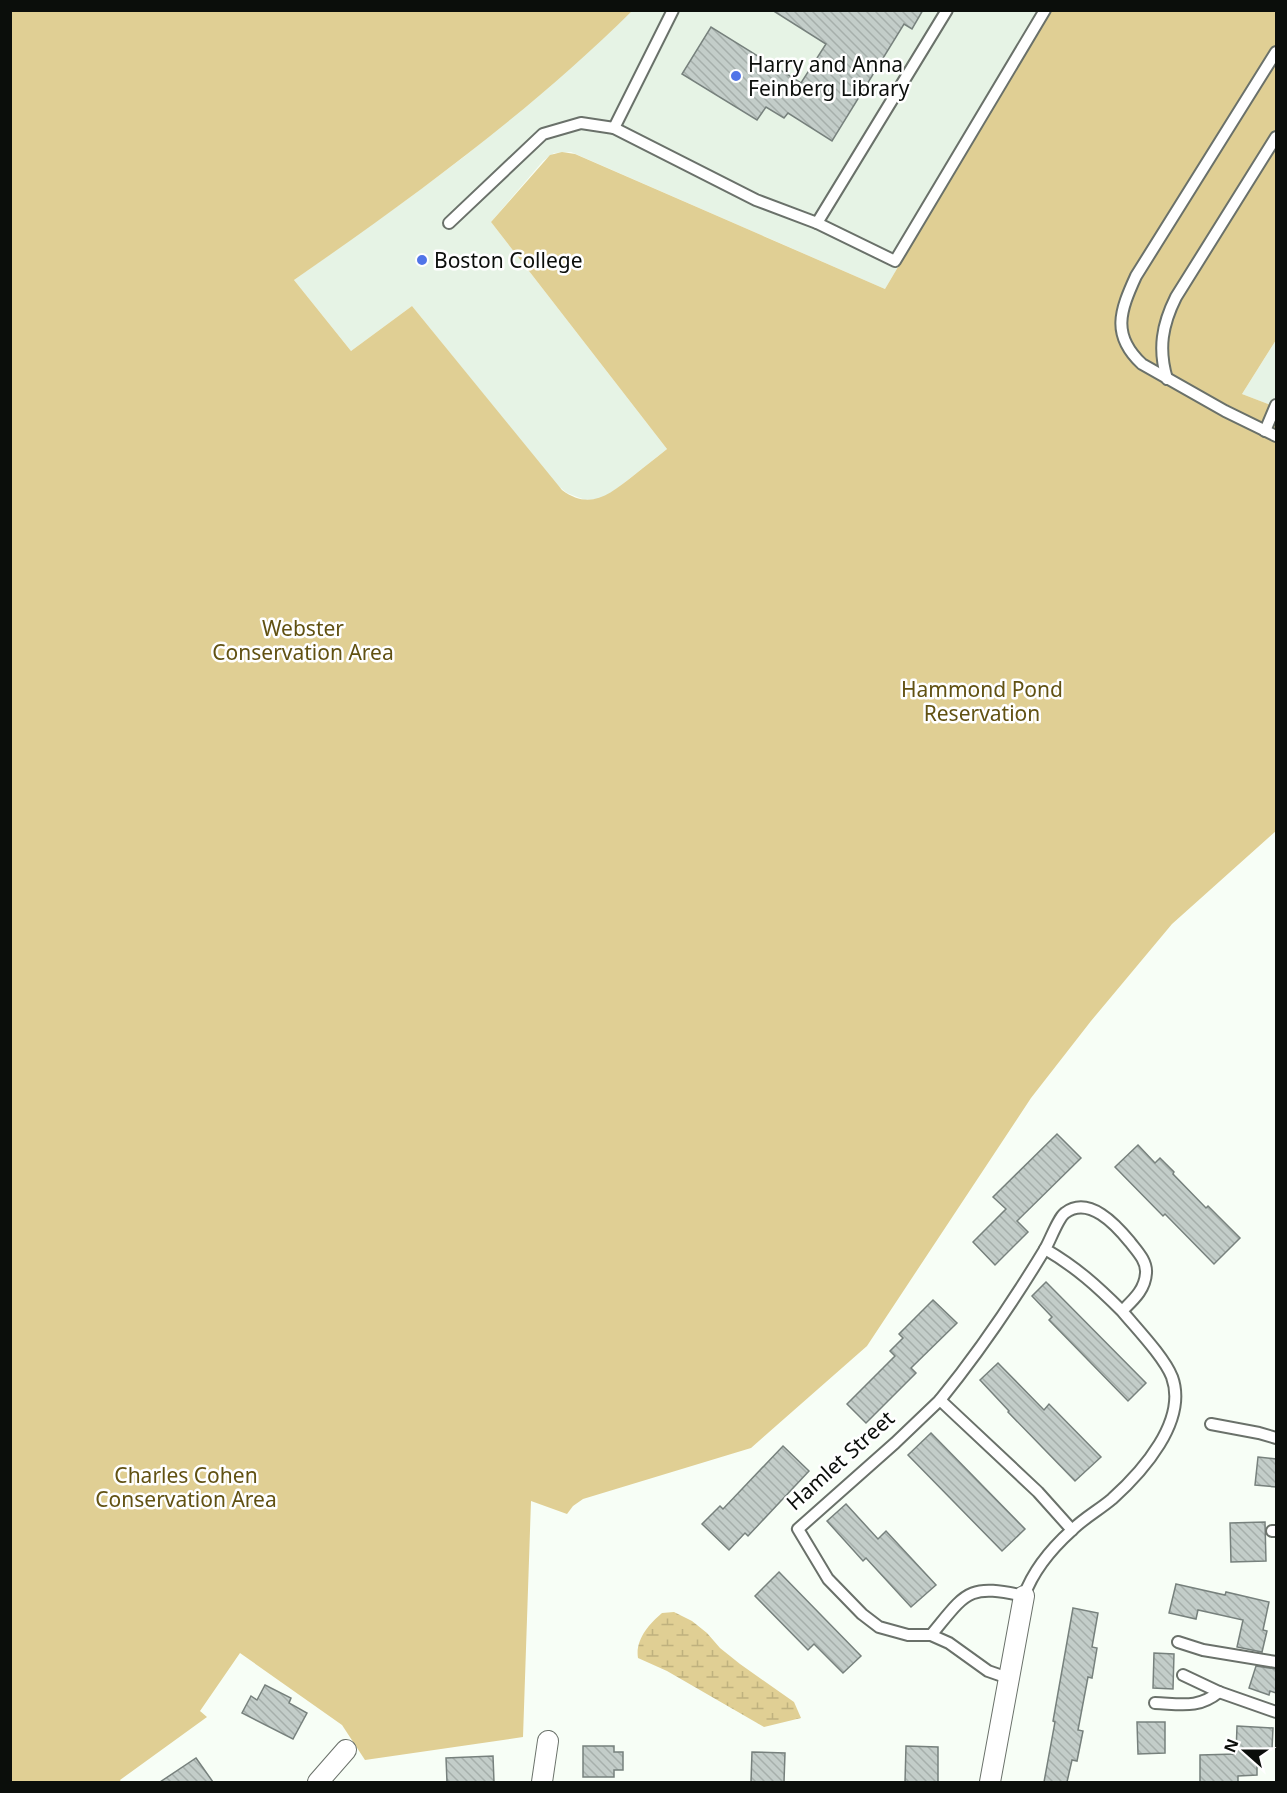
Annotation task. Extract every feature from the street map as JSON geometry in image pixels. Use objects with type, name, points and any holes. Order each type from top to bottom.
[{"type":"street","points":[[990,1782],[1024,1596]]},
{"type":"street","points":[[542,1782],[548,1741]]},
{"type":"street","points":[[318,1782],[346,1750]]},
{"type":"lane","points":[[614,128],[673,10]]},
{"type":"lane","points":[[817,223],[947,10]]},
{"type":"lane","points":[[449,223],[543,134],[581,123],[614,128],[756,200],[817,223],[895,261],[1045,10]]},
{"type":"lane","points":[[1276,52],[1136,276],[1122,311],[1120,326],[1132,355],[1142,364],[1225,411],[1276,436]]},
{"type":"lane","points":[[1167,379],[1161,347],[1168,312],[1276,137]]},
{"type":"lane","points":[[1265,431],[1276,405]]},
{"type":"lane","name":"Hamlet Street","points":[[1008,1678],[988,1671],[949,1643],[931,1635],[908,1635],[879,1627],[862,1614],[828,1579],[798,1529],[940,1400],[979,1352],[1012,1304],[1046,1249],[1064,1214],[1076,1209],[1088,1208],[1102,1214],[1119,1229],[1143,1259],[1147,1272],[1140,1292],[1122,1311]]},
{"type":"lane","points":[[931,1635],[957,1604],[969,1594],[990,1589],[1024,1596],[1030,1580],[1039,1567],[1072,1530],[1112,1499],[1145,1464],[1165,1434],[1172,1416],[1176,1400],[1172,1377],[1156,1352],[1122,1311],[1090,1279],[1046,1249]]},
{"type":"lane","points":[[940,1400],[1038,1492],[1072,1530]]},
{"type":"lane","points":[[1211,1424],[1259,1432],[1276,1438]]},
{"type":"lane","points":[[1178,1642],[1203,1650],[1276,1662]]},
{"type":"lane","points":[[1182,1675],[1219,1692],[1276,1712]]},
{"type":"lane","points":[[1155,1703],[1192,1705],[1209,1700],[1219,1692]]},
{"type":"shaded area","name":"Boston College","points":[[632,11],[1049,11],[885,289],[571,152],[554,153],[543,161],[491,222],[667,449],[610,494],[598,499],[585,500],[567,493],[557,485],[412,306],[351,351],[294,280],[465,156]]},
{"type":"shaded area","points":[[1276,340],[1276,407],[1242,394]]},
{"type":"green space","points":[[11,11],[632,11],[553,84],[469,153],[294,280],[351,351],[412,306],[562,490],[572,496],[591,500],[616,489],[667,449],[491,222],[550,155],[562,152],[575,154],[885,289],[1049,11],[1276,11],[1276,340],[1242,394],[1276,407],[1276,831],[1172,924],[1091,1021],[1031,1098],[867,1346],[751,1448],[583,1499],[567,1514],[531,1501],[523,1737],[365,1760],[342,1725],[240,1653],[200,1711],[207,1717],[120,1780],[121,1782],[11,1782]]},
{"type":"green space","points":[[674,1612],[692,1621],[740,1664],[794,1702],[801,1718],[764,1727],[667,1671],[638,1658],[639,1645],[648,1627],[662,1613]]},
{"type":"building","points":[[772,10],[923,10],[912,29],[904,24],[832,141],[788,113],[784,118],[766,107],[757,120],[682,74],[711,27],[801,83],[826,44]]},
{"type":"building","points":[[1057,1134],[1081,1158],[1017,1221],[1028,1232],[995,1265],[973,1242],[1006,1209],[993,1197]]},
{"type":"building","points":[[1138,1145],[1155,1163],[1160,1158],[1206,1208],[1208,1206],[1240,1238],[1214,1264],[1115,1167]]},
{"type":"building","points":[[1046,1282],[1146,1383],[1128,1401],[1049,1320],[1052,1317],[1032,1296]]},
{"type":"building","points":[[933,1300],[957,1323],[911,1368],[916,1373],[866,1423],[847,1404],[895,1356],[890,1351],[903,1338],[899,1334]]},
{"type":"building","points":[[998,1363],[1044,1410],[1049,1404],[1101,1457],[1075,1481],[980,1380]]},
{"type":"building","points":[[931,1433],[1025,1529],[1002,1551],[908,1455]]},
{"type":"building","points":[[783,1446],[809,1471],[748,1536],[745,1533],[729,1550],[702,1524],[720,1506],[723,1509]]},
{"type":"building","points":[[1258,1457],[1276,1459],[1276,1487],[1255,1485]]},
{"type":"building","points":[[846,1504],[878,1539],[886,1531],[936,1585],[911,1607],[866,1558],[863,1561],[827,1521]]},
{"type":"building","points":[[1265,1522],[1266,1561],[1231,1562],[1230,1523]]},
{"type":"building","points":[[779,1572],[861,1656],[843,1673],[814,1644],[808,1650],[755,1596]]},
{"type":"building","points":[[1176,1584],[1269,1602],[1263,1630],[1267,1631],[1262,1652],[1237,1647],[1243,1620],[1198,1610],[1196,1619],[1169,1613]]},
{"type":"building","points":[[1073,1608],[1098,1613],[1092,1647],[1097,1648],[1092,1678],[1088,1677],[1078,1730],[1083,1731],[1077,1761],[1072,1760],[1067,1782],[1044,1782],[1055,1722],[1053,1721]]},
{"type":"building","points":[[1154,1653],[1174,1654],[1173,1689],[1153,1688]]},
{"type":"building","points":[[1256,1666],[1276,1669],[1276,1693],[1270,1691],[1269,1695],[1249,1688]]},
{"type":"building","points":[[265,1685],[291,1698],[289,1703],[307,1713],[293,1739],[242,1713],[251,1696],[257,1700]]},
{"type":"building","points":[[1137,1722],[1165,1722],[1165,1753],[1138,1754]]},
{"type":"building","points":[[1237,1726],[1273,1728],[1272,1749],[1257,1748],[1257,1775],[1238,1776],[1238,1782],[1200,1782],[1200,1755],[1236,1754]]},
{"type":"building","points":[[583,1746],[614,1746],[614,1752],[623,1752],[623,1770],[614,1770],[614,1777],[583,1777]]},
{"type":"building","points":[[906,1746],[938,1747],[938,1782],[905,1782]]},
{"type":"building","points":[[752,1752],[785,1753],[784,1782],[751,1782]]},
{"type":"building","points":[[493,1756],[494,1782],[447,1782],[446,1758]]},
{"type":"building","points":[[196,1758],[213,1782],[160,1782]]},
{"type":"place","name":"Harry and Anna Feinberg Library","points":[[736,76]]},
{"type":"place","name":"Boston College","points":[[422,260]]},
{"type":"park label","name":"Webster Conservation Area","points":[[303,640]]},
{"type":"park label","name":"Hammond Pond Reservation","points":[[982,701]]},
{"type":"park label","name":"Charles Cohen Conservation Area","points":[[186,1487]]}]
